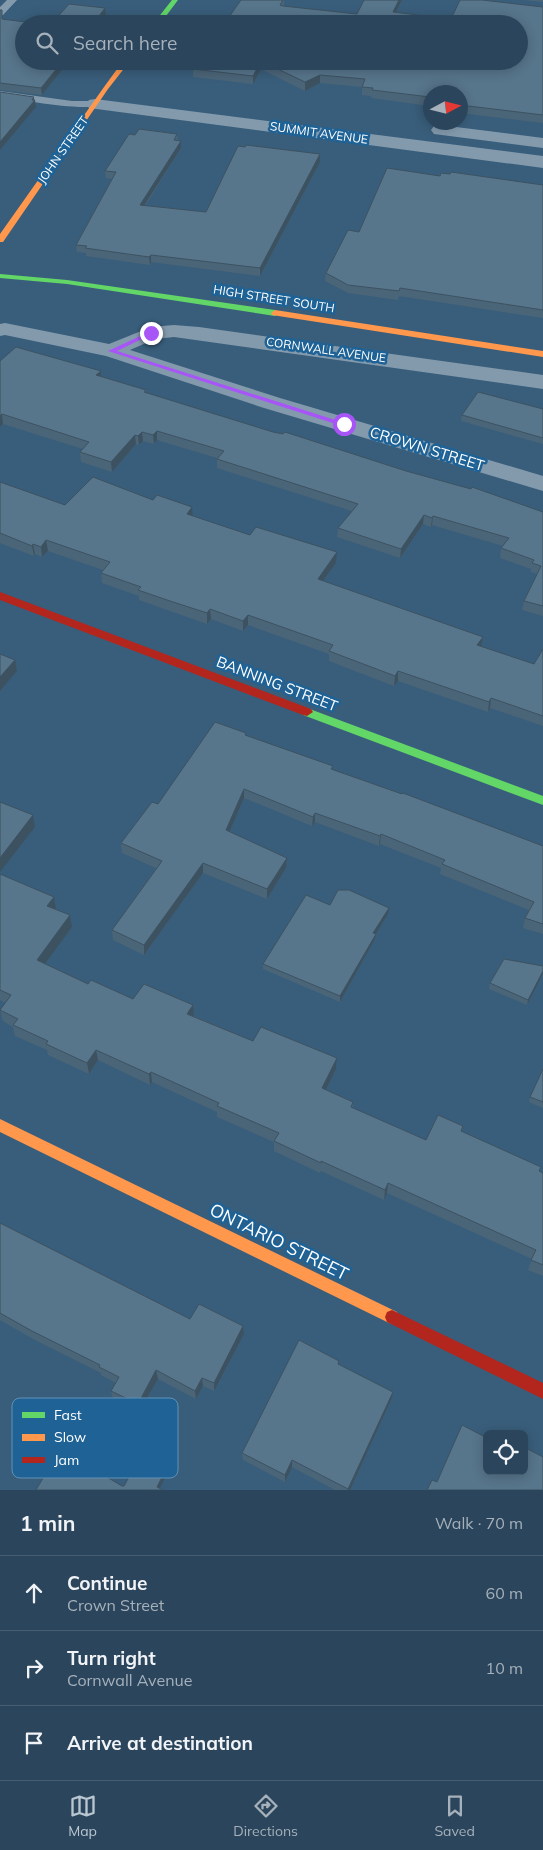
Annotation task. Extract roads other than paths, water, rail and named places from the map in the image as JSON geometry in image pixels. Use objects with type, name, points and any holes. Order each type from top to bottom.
[{"type":"street","points":[[163,15],[175,0]]},
{"type":"street","name":"JOHN STREET","points":[[0,240],[120,70]]},
{"type":"street","points":[[106,88],[124,90]]},
{"type":"street","name":"SUMMIT AVENUE","points":[[95,104],[543,162]]},
{"type":"street","points":[[443,130],[543,142]]},
{"type":"street","name":"HIGH STREET SOUTH","points":[[0,276],[67,282],[543,354]]},
{"type":"street","points":[[0,330],[111,351]]},
{"type":"street","name":"CORNWALL AVENUE","points":[[111,351],[151,333],[174,331],[198,332],[543,382]]},
{"type":"street","name":"CROWN STREET","points":[[111,351],[543,484]]},
{"type":"street","name":"BANNING STREET","points":[[0,596],[543,801]]},
{"type":"street","name":"ONTARIO STREET","points":[[0,1125],[543,1392]]},
{"type":"lane","points":[[0,13],[12,0]]},
{"type":"lane","points":[[0,94],[72,104],[95,104]]}]
